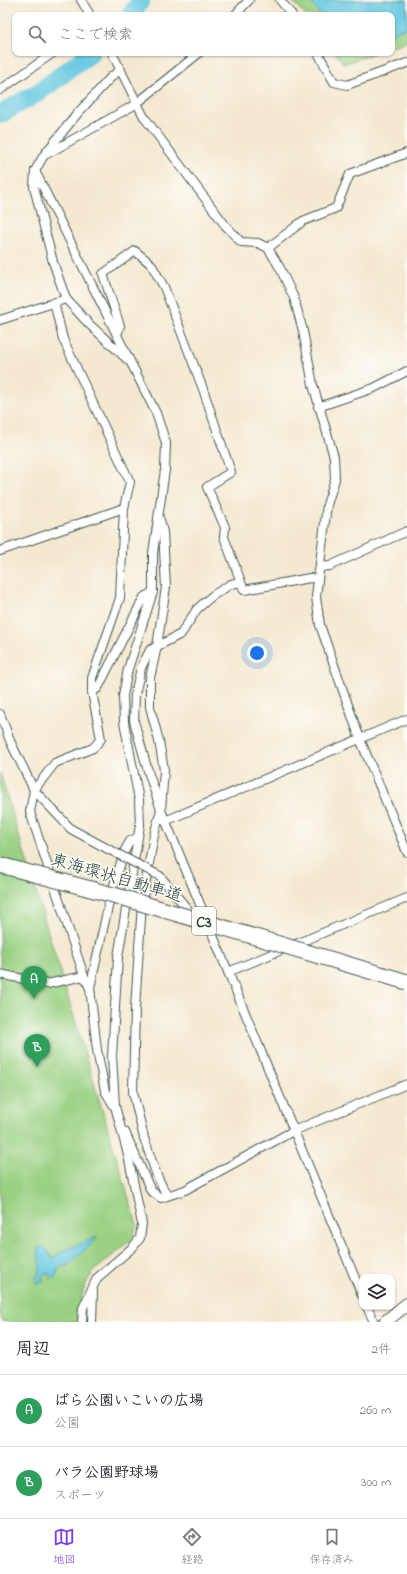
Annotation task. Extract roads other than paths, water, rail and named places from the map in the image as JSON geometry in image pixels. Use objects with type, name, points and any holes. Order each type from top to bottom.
[{"type":"highway","name":"東海環状自動車道","points":[[0,865],[132,900],[407,982]]},
{"type":"street","points":[[81,0],[88,12]]},
{"type":"street","points":[[238,12],[249,0]]},
{"type":"street","points":[[280,0],[290,12]]},
{"type":"street","points":[[0,90],[49,56]]},
{"type":"street","points":[[114,56],[136,104],[172,156],[225,225],[241,242],[258,243],[268,248],[280,268],[294,298],[303,331],[318,407],[334,457],[335,479],[327,505],[316,597],[320,625],[360,739],[407,852]]},
{"type":"street","points":[[44,155],[136,104],[195,56]]},
{"type":"street","points":[[320,56],[334,82],[347,85],[407,63]]},
{"type":"street","points":[[121,70],[112,76],[77,114],[44,155],[35,171],[34,187],[46,240],[66,299],[89,324],[131,363]]},
{"type":"street","points":[[268,248],[303,221],[336,208],[350,174],[407,153]]},
{"type":"street","points":[[35,171],[156,413],[166,443],[165,470],[153,553],[153,592],[128,669],[123,696],[124,722],[139,800],[140,825],[118,957],[112,1056],[115,1106],[118,1122],[128,1155],[142,1224],[140,1238],[123,1257],[97,1278],[83,1308],[82,1322]]},
{"type":"street","points":[[117,334],[120,326],[103,274],[135,252],[151,264],[164,287],[203,389],[231,472],[207,487],[225,527],[224,537],[244,590],[310,578],[318,579]]},
{"type":"street","points":[[0,320],[66,299]]},
{"type":"street","points":[[54,302],[63,339],[130,482],[124,508],[120,598],[92,678],[92,692],[101,739],[93,748],[55,763],[34,790],[30,812],[84,976],[90,988]]},
{"type":"street","points":[[318,407],[374,388],[407,371]]},
{"type":"street","points":[[0,551],[124,508]]},
{"type":"street","points":[[159,518],[163,532],[166,587],[157,646],[150,678],[150,707],[159,741],[164,770],[161,810],[154,835],[142,904],[135,1008],[133,1092],[144,1138],[157,1176],[167,1196]]},
{"type":"street","points":[[320,567],[330,566],[407,531]]},
{"type":"street","points":[[240,582],[231,584],[212,596],[197,609],[181,634],[150,650],[141,668],[135,694],[134,721],[148,771],[165,821],[359,1288]]},
{"type":"street","points":[[92,692],[98,688],[144,597],[153,592]]},
{"type":"street","points":[[0,714],[11,743],[34,790],[71,829],[160,876],[216,944]]},
{"type":"street","points":[[165,821],[407,719]]},
{"type":"street","points":[[124,722],[134,721]]},
{"type":"street","points":[[115,1106],[105,1090],[102,1077],[97,1050],[90,988],[112,892],[124,852],[130,841],[137,838]]},
{"type":"street","points":[[228,972],[407,898]]},
{"type":"street","points":[[0,974],[47,984],[84,976]]},
{"type":"street","points":[[118,1122],[128,1137],[151,1191],[161,1198],[185,1190],[293,1130],[407,1084]]},
{"type":"street","points":[[92,1322],[93,1287]]},
{"type":"street","points":[[385,1322],[407,1304]]},
{"type":"street","points":[[368,1310],[374,1322]]},
{"type":"water","points":[[309,0],[407,0],[407,27],[395,32],[395,12],[319,12]]},
{"type":"water","points":[[97,1237],[94,1242],[68,1265],[58,1268],[56,1277],[52,1279],[50,1274],[45,1273],[42,1276],[43,1282],[37,1284],[36,1277],[40,1271],[38,1248],[44,1246],[52,1258],[56,1257],[60,1252]]},
{"type":"waterway","points":[[133,12],[141,0]]},
{"type":"waterway","points":[[0,114],[36,94],[87,56]]},
{"type":"place","name":"ばら公園いこいの広場","points":[[34,999]]},
{"type":"place","name":"バラ公園野球場","points":[[37,1067]]}]
